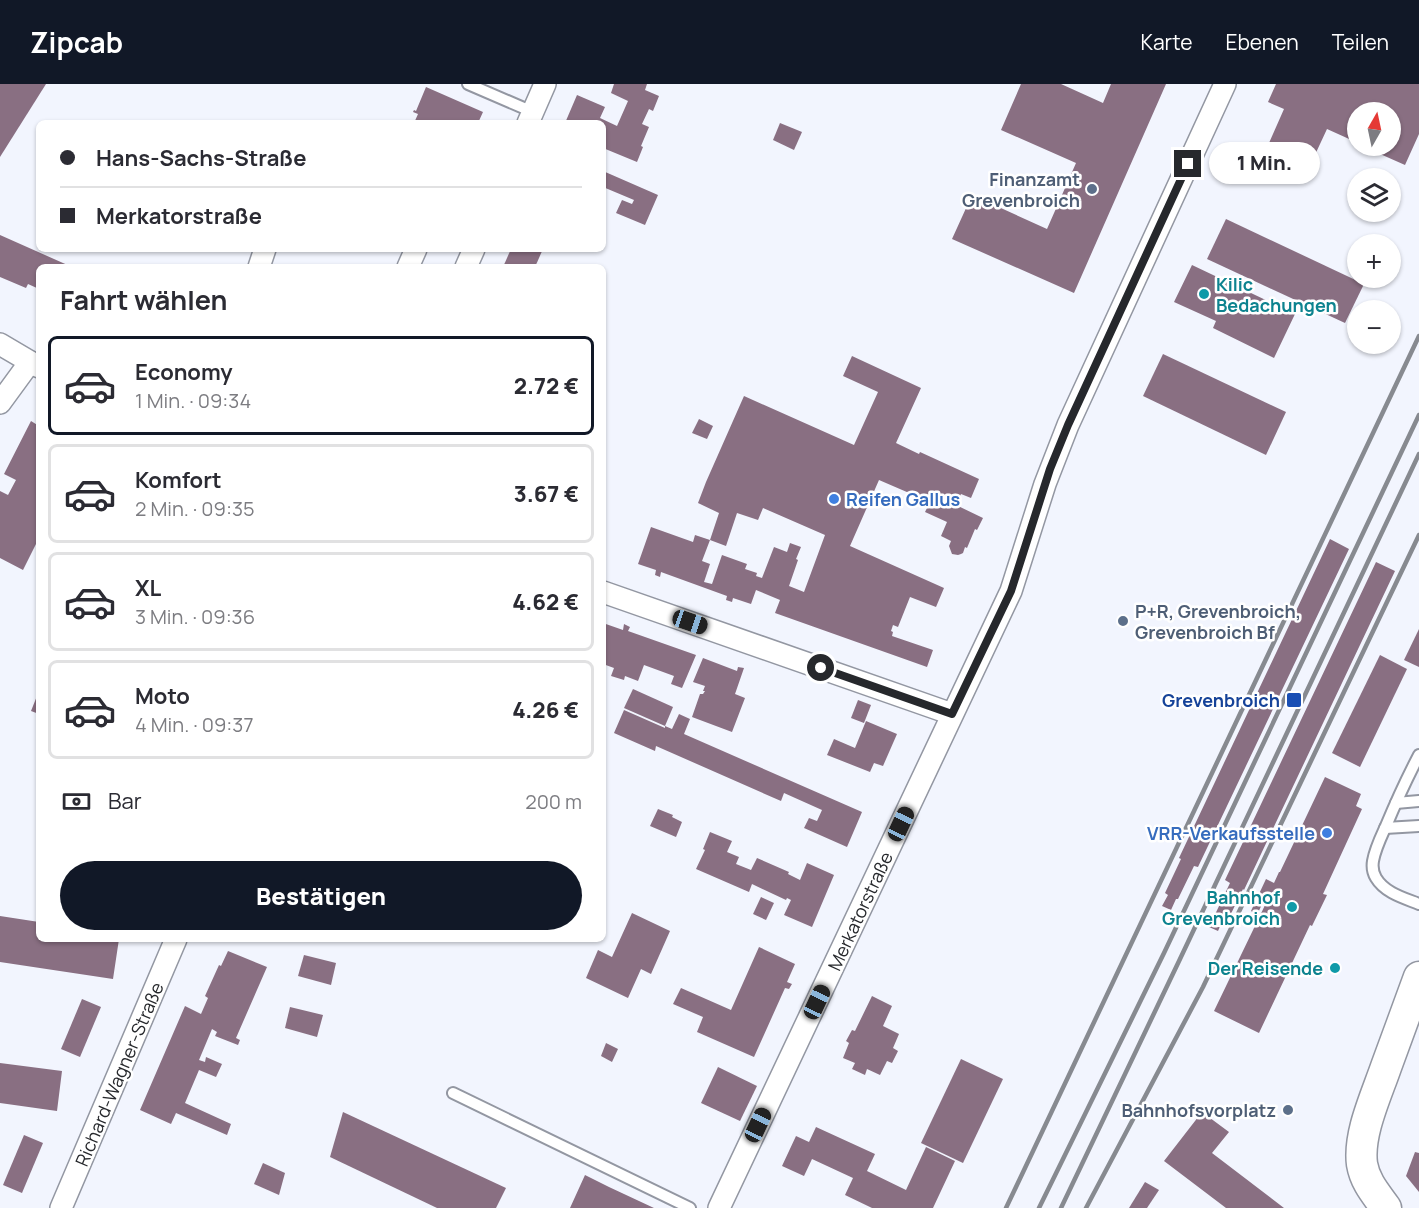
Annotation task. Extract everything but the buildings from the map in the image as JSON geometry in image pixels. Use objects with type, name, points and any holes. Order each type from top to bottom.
[{"type":"street","points":[[531,118],[545,84]]},
{"type":"street","name":"Merkatorstraße","points":[[719,1208],[1011,591],[1050,469],[1068,425],[1226,84]]},
{"type":"street","points":[[0,344],[34,364],[0,403]]},
{"type":"street","points":[[606,593],[952,714]]},
{"type":"street","name":"Richard-Wagner-Straße","points":[[61,1208],[175,942]]},
{"type":"street","points":[[1386,1208],[1367,1180],[1362,1160],[1362,1142],[1419,977]]},
{"type":"lane","points":[[468,84],[531,118]]},
{"type":"lane","points":[[1419,755],[1396,802],[1374,854],[1373,863],[1375,875],[1382,885],[1391,892],[1419,904]]},
{"type":"lane","points":[[1407,778],[1419,778]]},
{"type":"lane","points":[[1396,802],[1419,801]]},
{"type":"lane","points":[[1385,828],[1419,826]]},
{"type":"lane","points":[[453,1093],[690,1208]]},
{"type":"railway","points":[[1006,1208],[1419,336]]},
{"type":"railway","points":[[1039,1208],[1164,953],[1419,415]]},
{"type":"railway","points":[[1061,1208],[1419,454]]},
{"type":"railway","points":[[1086,1208],[1203,987],[1419,535]]},
{"type":"place","name":"Finanzamt Grevenbroich","points":[[1092,189]]},
{"type":"place","name":"Kilic Bedachungen","points":[[1204,294]]},
{"type":"place","name":"Reifen Gallus","points":[[834,499]]},
{"type":"place","name":"P+R, Grevenbroich, Grevenbroich Bf","points":[[1123,621]]},
{"type":"place","name":"Grevenbroich","points":[[1294,700]]},
{"type":"place","name":"VRR-Verkaufsstelle","points":[[1327,833]]},
{"type":"place","name":"Bahnhof Grevenbroich","points":[[1292,907]]},
{"type":"place","name":"Der Reisende","points":[[1335,968]]},
{"type":"place","name":"Bahnhofsvorplatz","points":[[1288,1110]]},
{"type":"route","points":[[821,668],[952,714],[1011,591],[1050,469],[1068,425],[1188,164]]}]
